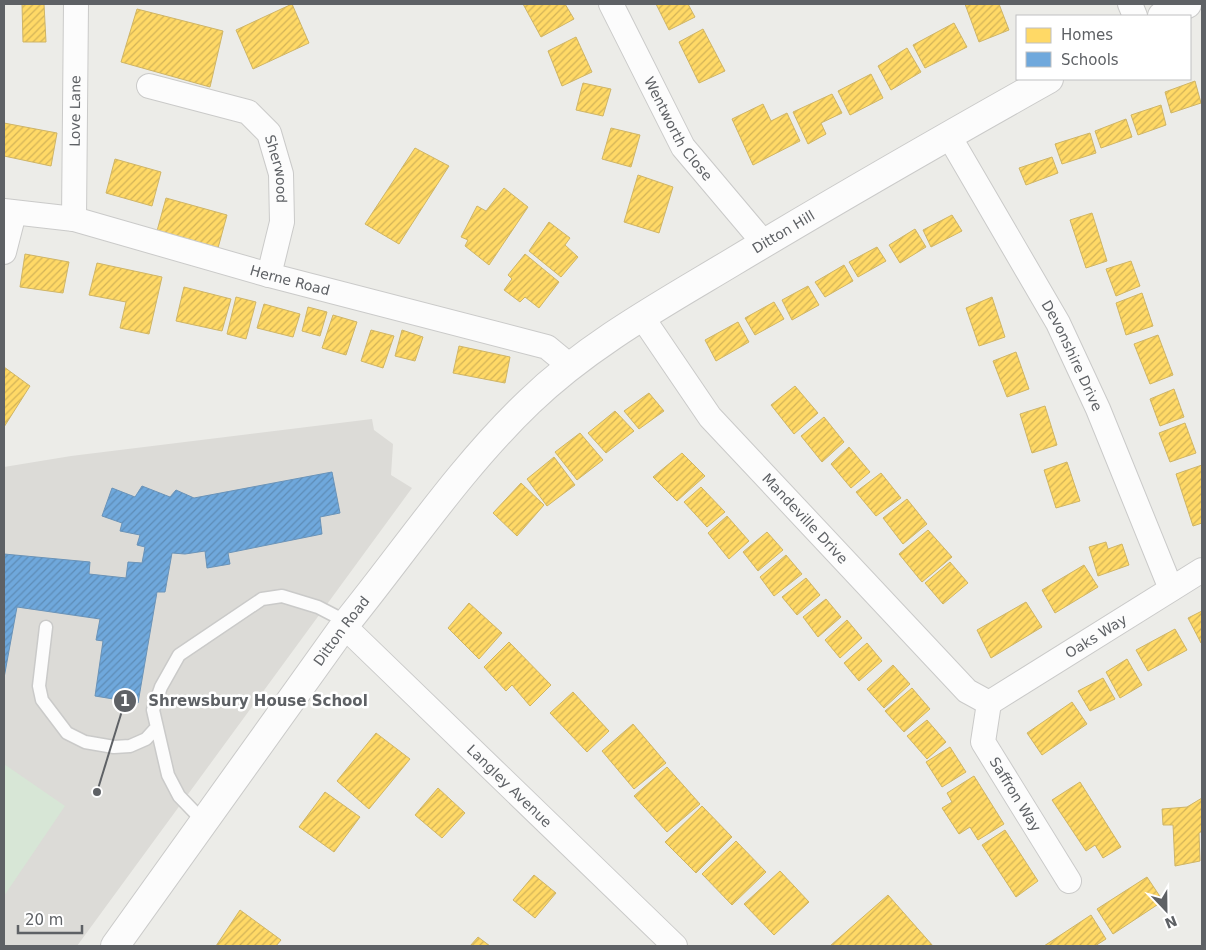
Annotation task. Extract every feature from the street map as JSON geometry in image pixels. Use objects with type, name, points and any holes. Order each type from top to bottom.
[{"type":"street","name":"Love Lane","points":[[74,219],[76,4]]},
{"type":"street","name":"Wentworth Close","points":[[611,4],[683,147],[764,243]]},
{"type":"street","points":[[1164,15],[1187,4]]},
{"type":"street","name":"Ditton Hill","points":[[529,402],[570,366],[642,317],[764,243],[1047,80]]},
{"type":"street","name":"Sherwood","points":[[149,86],[248,112],[269,133],[280,174],[282,222],[269,275]]},
{"type":"street","name":"Devonshire Drive","points":[[949,136],[1058,323],[1098,409],[1171,589]]},
{"type":"street","name":"Herne Road","points":[[9,212],[74,219],[269,275],[547,348],[570,366]]},
{"type":"street","points":[[4,252],[9,212]]},
{"type":"street","name":"Mandeville Drive","points":[[642,317],[710,417],[967,691],[989,703]]},
{"type":"street","name":"Ditton Road","points":[[115,946],[346,624],[478,455],[529,402]]},
{"type":"street","name":"Oaks Way","points":[[989,703],[1202,570]]},
{"type":"street","name":"Langley Avenue","points":[[346,624],[675,946]]},
{"type":"street","name":"Saffron Way","points":[[989,703],[983,742],[1069,881]]},
{"type":"lane","points":[[204,822],[179,796],[168,775],[153,710],[161,687],[179,655],[262,599],[282,596],[318,607],[346,624]]},
{"type":"lane","points":[[46,628],[39,686],[42,700],[67,733],[85,742],[114,748],[130,746],[146,739],[156,728]]},
{"type":"shaded area","points":[[372,419],[374,430],[393,444],[391,475],[412,488],[77,946],[4,946],[4,467],[71,456]]},
{"type":"green space","points":[[4,764],[65,806],[4,896]]},
{"type":"building: Homes","points":[[22,4],[44,4],[46,42],[23,42]]},
{"type":"building: Homes","points":[[292,4],[309,43],[253,69],[236,30]]},
{"type":"building: Homes","points":[[523,4],[565,4],[574,19],[541,37]]},
{"type":"building: Homes","points":[[656,4],[688,4],[695,17],[669,30]]},
{"type":"building: Homes","points":[[965,4],[999,4],[1009,30],[979,42]]},
{"type":"building: Homes","points":[[137,9],[223,31],[210,87],[121,62]]},
{"type":"building: Homes","points":[[954,23],[967,47],[925,68],[913,45]]},
{"type":"building: Homes","points":[[703,29],[725,71],[699,83],[679,42]]},
{"type":"building: Homes","points":[[576,37],[592,72],[562,86],[548,51]]},
{"type":"building: Homes","points":[[907,48],[921,72],[891,90],[878,66]]},
{"type":"building: Homes","points":[[871,74],[883,98],[850,115],[838,91]]},
{"type":"building: Homes","points":[[1195,81],[1201,103],[1171,113],[1165,92]]},
{"type":"building: Homes","points":[[583,83],[611,89],[603,116],[576,110]]},
{"type":"building: Homes","points":[[832,94],[842,113],[821,123],[826,134],[808,144],[793,112]]},
{"type":"building: Homes","points":[[763,104],[771,121],[787,113],[800,141],[753,165],[732,119]]},
{"type":"building: Homes","points":[[1161,105],[1166,125],[1138,135],[1131,115]]},
{"type":"building: Homes","points":[[1126,119],[1132,137],[1101,148],[1095,131]]},
{"type":"building: Homes","points":[[4,123],[57,133],[51,166],[4,156]]},
{"type":"building: Homes","points":[[611,128],[640,135],[631,167],[602,159]]},
{"type":"building: Homes","points":[[1090,133],[1096,153],[1062,164],[1055,144]]},
{"type":"building: Homes","points":[[415,148],[449,166],[399,244],[365,224]]},
{"type":"building: Homes","points":[[1052,157],[1058,173],[1026,185],[1019,168]]},
{"type":"building: Homes","points":[[115,159],[161,172],[152,206],[106,193]]},
{"type":"building: Homes","points":[[638,175],[673,187],[659,233],[624,222]]},
{"type":"building: Homes","points":[[504,188],[528,207],[489,265],[465,246],[468,240],[461,237],[477,206],[486,211]]},
{"type":"building: Homes","points":[[166,198],[227,215],[218,248],[157,231]]},
{"type":"building: Homes","points":[[1092,213],[1107,261],[1086,268],[1070,220]]},
{"type":"building: Homes","points":[[952,215],[962,231],[931,247],[923,230]]},
{"type":"building: Homes","points":[[549,222],[570,238],[565,245],[578,257],[561,277],[529,251]]},
{"type":"building: Homes","points":[[915,229],[926,247],[900,263],[889,245]]},
{"type":"building: Homes","points":[[877,247],[886,261],[858,277],[849,262]]},
{"type":"building: Homes","points":[[25,254],[69,262],[63,293],[20,287]]},
{"type":"building: Homes","points":[[525,254],[559,282],[539,308],[525,297],[520,302],[504,290],[512,279],[508,275]]},
{"type":"building: Homes","points":[[1131,261],[1140,286],[1116,296],[1106,269]]},
{"type":"building: Homes","points":[[97,263],[162,277],[149,334],[120,328],[126,302],[89,295]]},
{"type":"building: Homes","points":[[844,265],[853,281],[825,297],[815,282]]},
{"type":"building: Homes","points":[[808,286],[819,305],[792,320],[782,300]]},
{"type":"building: Homes","points":[[184,287],[231,299],[222,331],[176,321]]},
{"type":"building: Homes","points":[[1142,293],[1153,326],[1126,335],[1116,303]]},
{"type":"building: Homes","points":[[236,297],[256,302],[246,339],[227,334]]},
{"type":"building: Homes","points":[[992,297],[1005,337],[979,346],[966,308]]},
{"type":"building: Homes","points":[[774,302],[784,319],[755,335],[745,318]]},
{"type":"building: Homes","points":[[264,304],[300,314],[293,337],[257,328]]},
{"type":"building: Homes","points":[[308,307],[327,312],[320,336],[302,331]]},
{"type":"building: Homes","points":[[333,315],[357,322],[346,355],[322,348]]},
{"type":"building: Homes","points":[[738,322],[749,342],[716,361],[705,340]]},
{"type":"building: Homes","points":[[371,330],[394,336],[383,368],[361,361]]},
{"type":"building: Homes","points":[[402,330],[423,337],[415,361],[395,356]]},
{"type":"building: Homes","points":[[1158,335],[1173,375],[1150,384],[1134,344]]},
{"type":"building: Homes","points":[[459,346],[510,357],[505,383],[453,373]]},
{"type":"building: Homes","points":[[1016,352],[1029,389],[1007,397],[993,361]]},
{"type":"building: Homes","points":[[4,367],[30,386],[4,427]]},
{"type":"building: Homes","points":[[795,386],[818,413],[794,434],[771,405]]},
{"type":"building: Homes","points":[[1174,389],[1184,417],[1160,426],[1150,399]]},
{"type":"building: Homes","points":[[649,393],[664,411],[639,429],[624,411]]},
{"type":"building: Homes","points":[[1045,406],[1057,445],[1032,453],[1020,414]]},
{"type":"building: Homes","points":[[615,411],[634,431],[606,453],[588,433]]},
{"type":"building: Homes","points":[[824,417],[844,442],[822,462],[801,436]]},
{"type":"building: Homes","points":[[1185,423],[1196,453],[1170,462],[1159,433]]},
{"type":"building: Homes","points":[[580,433],[603,460],[577,480],[555,452]]},
{"type":"building: Homes","points":[[849,447],[870,472],[851,488],[831,464]]},
{"type":"building: Homes","points":[[682,453],[705,476],[677,501],[653,477]]},
{"type":"building: Homes","points":[[554,457],[575,485],[547,506],[527,479]]},
{"type":"building: Homes","points":[[1067,462],[1080,501],[1056,508],[1044,470]]},
{"type":"building: Homes","points":[[1202,465],[1202,523],[1193,526],[1176,474]]},
{"type":"building: Homes","points":[[881,473],[901,498],[876,516],[856,492]]},
{"type":"building: Homes","points":[[521,483],[544,505],[517,536],[493,513]]},
{"type":"building: Homes","points":[[701,487],[725,512],[707,527],[684,502]]},
{"type":"building: Homes","points":[[907,499],[927,524],[903,544],[883,518]]},
{"type":"building: Homes","points":[[727,516],[749,541],[729,559],[708,533]]},
{"type":"building: Homes","points":[[928,530],[952,557],[922,582],[899,554]]},
{"type":"building: Homes","points":[[767,532],[783,550],[758,571],[743,552]]},
{"type":"building: Homes","points":[[1106,542],[1108,549],[1122,544],[1129,565],[1098,576],[1089,547]]},
{"type":"building: Homes","points":[[786,555],[802,574],[774,596],[760,577]]},
{"type":"building: Homes","points":[[950,562],[968,583],[943,604],[925,583]]},
{"type":"building: Homes","points":[[1084,565],[1098,587],[1055,613],[1042,590]]},
{"type":"building: Homes","points":[[806,578],[820,595],[797,615],[782,597]]},
{"type":"building: Homes","points":[[826,599],[841,617],[818,637],[803,617]]},
{"type":"building: Homes","points":[[1026,602],[1042,627],[991,658],[977,630]]},
{"type":"building: Homes","points":[[469,603],[502,633],[479,659],[448,628]]},
{"type":"building: Homes","points":[[1202,611],[1202,642],[1201,643],[1188,618]]},
{"type":"building: Homes","points":[[847,620],[862,638],[840,658],[825,640]]},
{"type":"building: Homes","points":[[1175,629],[1187,650],[1148,671],[1136,650]]},
{"type":"building: Homes","points":[[509,642],[551,685],[530,706],[512,685],[506,691],[484,667]]},
{"type":"building: Homes","points":[[867,643],[882,661],[859,681],[844,663]]},
{"type":"building: Homes","points":[[1127,659],[1142,685],[1120,698],[1106,672]]},
{"type":"building: Homes","points":[[893,665],[910,684],[884,708],[867,689]]},
{"type":"building: Homes","points":[[1103,678],[1115,699],[1090,711],[1078,691]]},
{"type":"building: Homes","points":[[912,688],[930,709],[904,732],[885,711]]},
{"type":"building: Homes","points":[[573,692],[609,731],[587,752],[550,713]]},
{"type":"building: Homes","points":[[1072,702],[1087,724],[1042,755],[1027,733]]},
{"type":"building: Homes","points":[[927,720],[946,742],[927,759],[907,736]]},
{"type":"building: Homes","points":[[633,724],[666,763],[634,789],[602,751]]},
{"type":"building: Homes","points":[[376,733],[410,759],[369,809],[337,781]]},
{"type":"building: Homes","points":[[950,747],[966,772],[942,787],[926,762]]},
{"type":"building: Homes","points":[[667,767],[700,804],[667,832],[634,796]]},
{"type":"building: Homes","points":[[974,776],[1004,824],[978,840],[970,827],[959,834],[942,808],[952,802],[947,793]]},
{"type":"building: Homes","points":[[1080,782],[1121,847],[1103,858],[1095,845],[1086,851],[1052,800]]},
{"type":"building: Homes","points":[[438,788],[465,813],[442,838],[415,815]]},
{"type":"building: Homes","points":[[325,792],[360,817],[334,852],[299,827]]},
{"type":"building: Homes","points":[[1202,798],[1202,831],[1199,833],[1200,861],[1175,866],[1173,825],[1163,825],[1162,809],[1187,807]]},
{"type":"building: Homes","points":[[702,806],[732,837],[696,873],[665,842]]},
{"type":"building: Homes","points":[[1005,830],[1038,881],[1016,897],[982,845]]},
{"type":"building: Homes","points":[[736,841],[766,872],[732,905],[702,874]]},
{"type":"building: Homes","points":[[780,871],[809,902],[774,935],[744,904]]},
{"type":"building: Homes","points":[[534,875],[556,893],[535,918],[513,900]]},
{"type":"building: Homes","points":[[1147,877],[1163,901],[1113,934],[1097,909]]},
{"type":"building: Homes","points":[[888,895],[933,946],[830,946]]},
{"type":"building: Homes","points":[[240,910],[281,940],[276,946],[216,946]]},
{"type":"building: Homes","points":[[1091,915],[1106,939],[1095,946],[1044,946]]},
{"type":"building: Homes","points":[[478,937],[490,946],[470,946]]},
{"type":"building: Schools","points":[[332,472],[340,513],[320,517],[322,534],[228,553],[230,564],[207,568],[205,551],[185,554],[172,553],[165,592],[157,592],[138,703],[95,696],[103,641],[96,640],[100,619],[17,607],[4,678],[4,554],[90,562],[89,574],[126,578],[128,562],[142,563],[145,547],[137,545],[140,535],[120,531],[122,523],[102,516],[112,488],[135,497],[142,486],[170,497],[176,490],[194,498]]},
{"type":"place","name":"Shrewsbury House School","points":[[97,792]]}]
